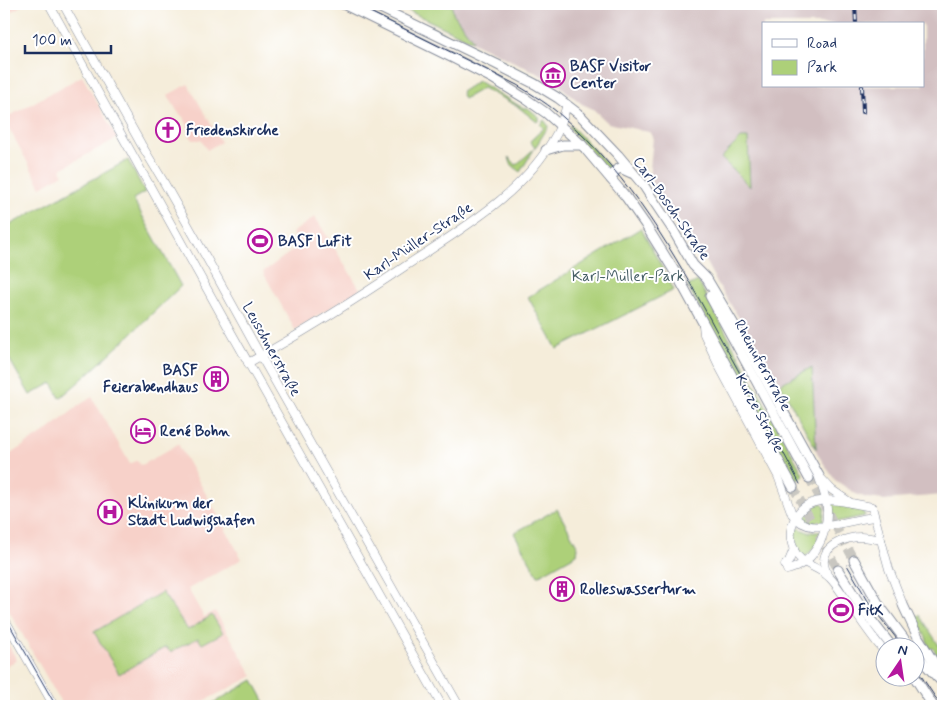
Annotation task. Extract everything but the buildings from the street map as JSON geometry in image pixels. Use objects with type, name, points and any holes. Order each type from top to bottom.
[{"type":"main road","name":"Carl-Bosch-Straße","points":[[343,4],[478,70],[526,99],[561,125],[582,145],[626,197],[678,277],[703,320]]},
{"type":"main road","name":"Carl-Bosch-Straße","points":[[372,4],[535,84],[567,104],[580,115],[618,155],[644,186],[693,266],[707,280],[818,476]]},
{"type":"main road","points":[[546,150],[563,145],[582,145]]},
{"type":"main road","points":[[611,178],[615,171],[620,168],[634,174]]},
{"type":"main road","name":"Rheinuferstraße","points":[[693,266],[809,478]]},
{"type":"main road","name":"Rheinuferstraße","points":[[703,320],[793,487]]},
{"type":"main road","points":[[854,560],[879,605],[904,638]]},
{"type":"main road","points":[[838,570],[864,611],[885,638]]},
{"type":"main road","points":[[903,605],[918,637],[936,666],[942,682]]},
{"type":"main road","points":[[924,663],[942,682]]},
{"type":"main road","points":[[923,688],[933,706]]},
{"type":"street","name":"Leuschnerstraße","points":[[49,4],[248,363],[442,706]]},
{"type":"street","name":"Leuschnerstraße","points":[[63,4],[459,706]]},
{"type":"street","name":"Karl-Müller-Straße","points":[[248,363],[366,293],[471,223],[499,202],[534,167],[546,150],[557,134],[567,104]]},
{"type":"street","name":"Kurze Straße","points":[[703,320],[704,334],[778,476],[795,518]]},
{"type":"street","points":[[800,565],[819,544],[825,527],[826,500],[818,476]]},
{"type":"street","points":[[818,476],[832,490],[851,503]]},
{"type":"street","points":[[800,565],[794,549],[791,528],[795,518],[806,506],[826,500],[872,507],[894,583],[903,605]]},
{"type":"street","points":[[795,518],[808,526],[825,527],[874,517]]},
{"type":"street","points":[[827,575],[824,558],[826,552],[835,545],[849,539],[861,537],[881,540]]},
{"type":"street","points":[[794,549],[786,567],[800,565],[815,568],[827,575],[874,639]]},
{"type":"street","points":[[4,618],[54,706]]},
{"type":"shaded area","points":[[4,4],[24,4],[4,16]]},
{"type":"shaded area","points":[[394,4],[943,4],[943,495],[884,500],[867,498],[856,494],[835,480],[820,458],[782,386],[717,283],[703,257],[649,179],[653,137],[649,132],[608,123],[593,109],[582,104],[560,86]]},
{"type":"shaded area","points":[[82,76],[117,138],[61,169],[63,174],[41,187],[4,119]]},
{"type":"shaded area","points":[[188,84],[221,142],[207,150],[201,140],[193,140],[189,134],[187,124],[168,95]]},
{"type":"shaded area","points":[[315,217],[360,289],[295,330],[263,272],[300,245],[292,233]]},
{"type":"shaded area","name":"Klinikum der Stadt Ludwigshafen","points":[[92,397],[130,464],[137,460],[140,465],[144,464],[178,444],[242,559],[188,589],[204,617],[215,611],[253,676],[194,706],[63,706],[4,602],[4,458],[47,431]]},
{"type":"shaded area","points":[[4,637],[17,660],[4,668]]},
{"type":"green space","points":[[394,4],[452,5],[453,13],[473,40],[472,41]]},
{"type":"green space","points":[[428,26],[534,77],[553,88]]},
{"type":"green space","points":[[478,81],[523,108],[528,108],[539,117],[539,120],[537,122],[517,106],[483,88],[464,99],[461,92]]},
{"type":"green space","points":[[544,120],[548,127],[535,148],[530,141],[544,128],[540,125]]},
{"type":"green space","points":[[570,125],[612,170],[609,172],[570,129]]},
{"type":"green space","points":[[741,138],[748,138],[750,187],[721,158]]},
{"type":"green space","points":[[535,148],[520,172],[511,164],[509,157],[516,165]]},
{"type":"green space","points":[[128,160],[145,192],[133,199],[181,286],[60,398],[52,383],[30,395],[4,350],[4,228]]},
{"type":"green space","name":"Karl-Müller-Park","points":[[641,228],[674,290],[557,349],[528,297]]},
{"type":"green space","points":[[698,281],[804,476],[795,481],[688,286]]},
{"type":"green space","points":[[812,367],[816,449],[780,384]]},
{"type":"green space","points":[[822,503],[825,506],[823,522],[814,524],[800,520],[800,516],[808,508]]},
{"type":"green space","points":[[831,503],[861,507],[865,516],[831,523]]},
{"type":"green space","points":[[557,509],[578,547],[577,554],[538,576],[514,533]]},
{"type":"green space","points":[[796,527],[808,532],[821,532],[818,543],[804,559],[796,544]]},
{"type":"green space","points":[[162,592],[188,630],[212,615],[223,633],[202,644],[198,638],[170,652],[166,647],[119,674],[94,632]]},
{"type":"green space","points":[[920,615],[943,652],[943,666],[933,648],[929,649],[926,637],[915,617]]},
{"type":"green space","points":[[253,680],[267,706],[208,706]]},
{"type":"tunnel","points":[[809,478],[854,560]]},
{"type":"tunnel","points":[[793,487],[838,570]]},
{"type":"tram line","points":[[354,4],[517,85],[553,109],[588,141],[630,191],[667,245],[700,301],[800,484]]},
{"type":"tram line","points":[[847,565],[871,606],[896,638]]},
{"type":"tram line","points":[[4,615],[56,706]]},
{"type":"tram line","points":[[924,680],[941,706]]},
{"type":"railway","points":[[855,4],[856,22]]},
{"type":"railway","points":[[862,88],[863,112]]},
{"type":"place","name":"BASF Visitor Center","points":[[553,75]]},
{"type":"place","name":"Friedenskirche","points":[[168,130]]},
{"type":"place","name":"BASF LuFit","points":[[260,241]]},
{"type":"place","name":"BASF Feierabendhaus","points":[[216,379]]},
{"type":"place","name":"René Bohn","points":[[143,431]]},
{"type":"place","name":"Klinikum der Stadt Ludwigshafen","points":[[110,512]]},
{"type":"place","name":"Rolleswasserturm","points":[[562,589]]},
{"type":"place","name":"FitX","points":[[841,610]]}]
